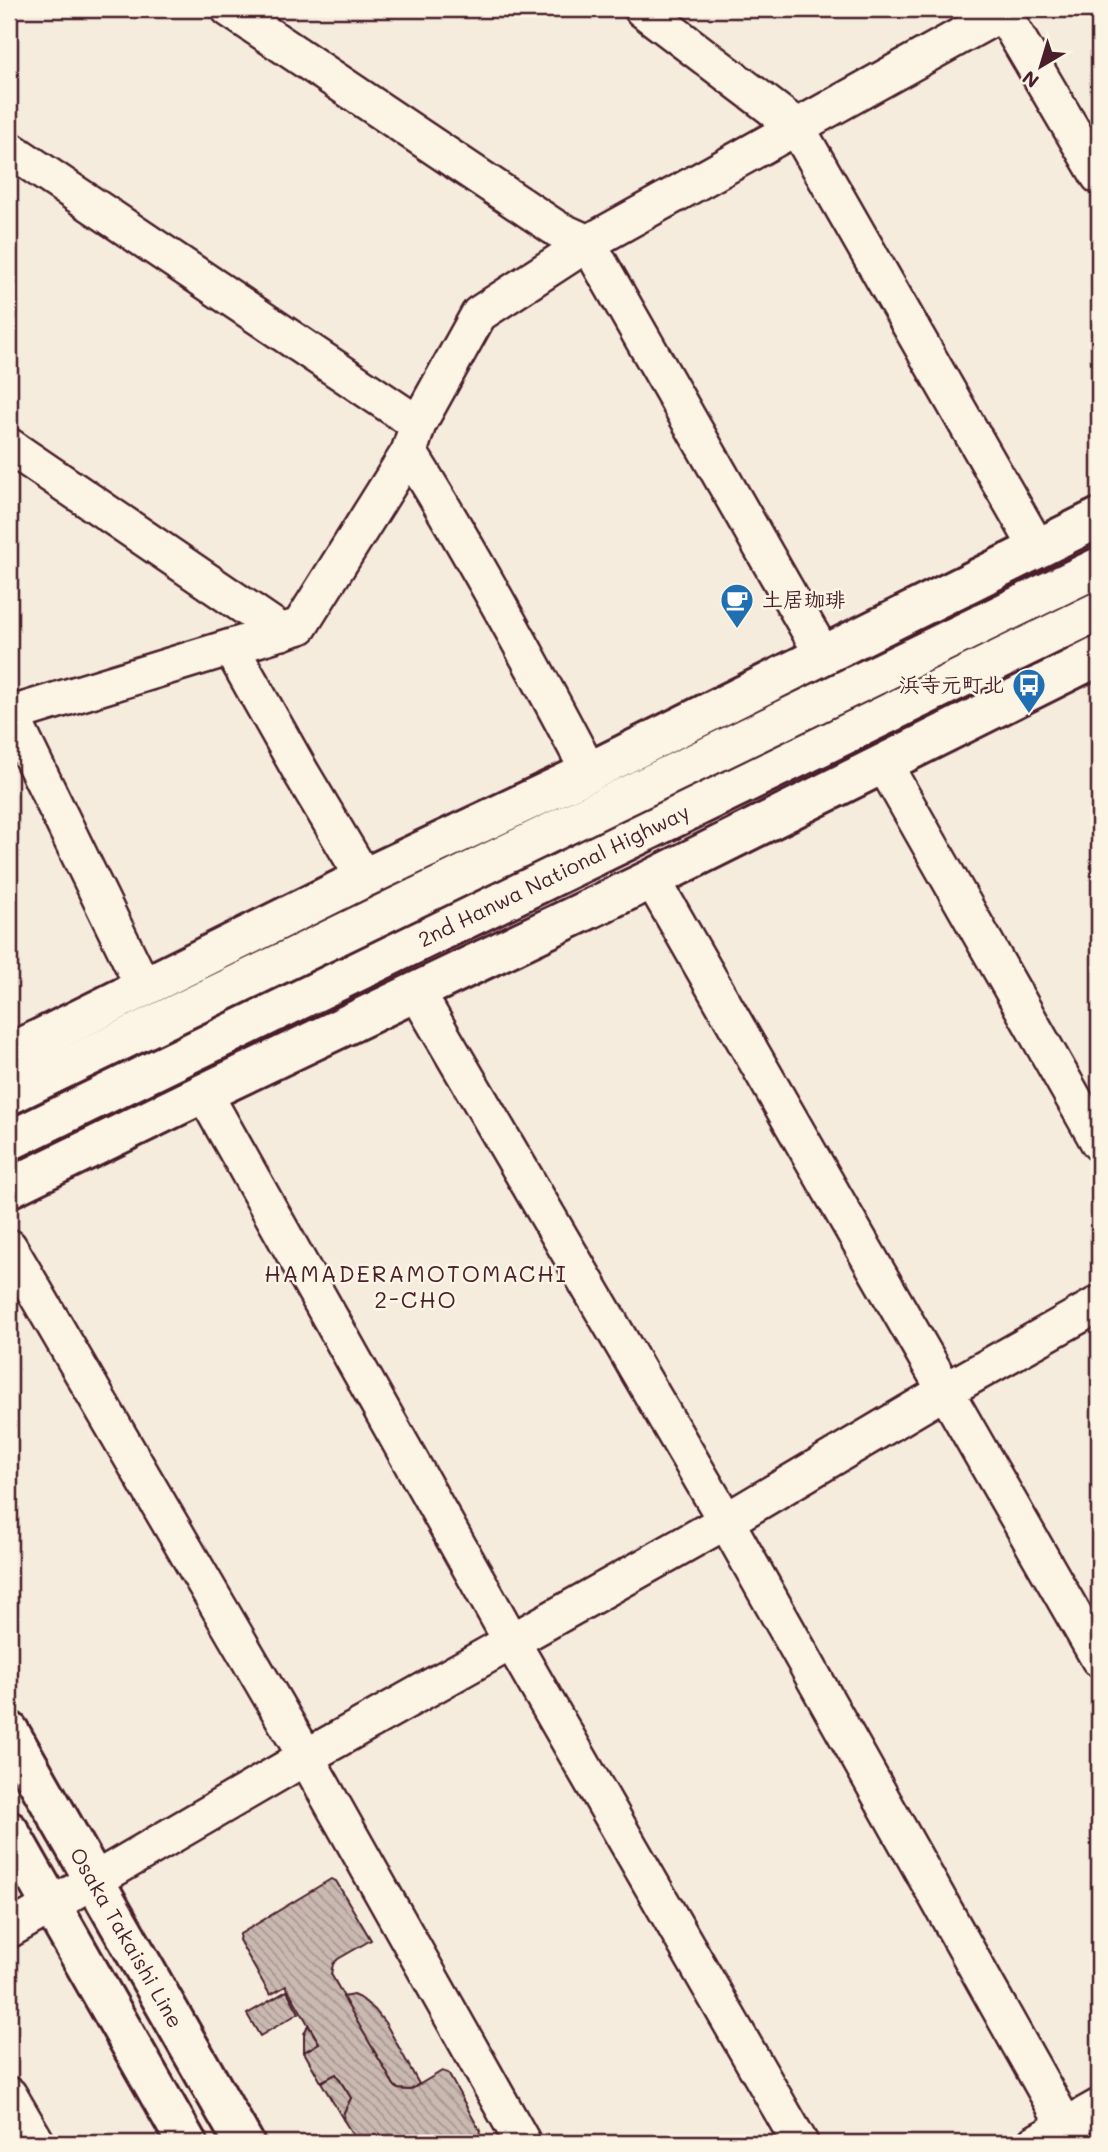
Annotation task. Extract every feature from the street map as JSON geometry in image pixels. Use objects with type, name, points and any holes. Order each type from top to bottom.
[{"type":"main road","points":[[9,1054],[364,878],[589,772],[1099,518]]},
{"type":"main road","name":"2nd Hanwa National Highway","points":[[9,1095],[1099,567]]},
{"type":"main road","name":"2nd Hanwa National Highway","points":[[9,1141],[1099,611]]},
{"type":"main road","points":[[9,1188],[652,879],[1099,656]]},
{"type":"main road","name":"Osaka Takaishi Line","points":[[9,1731],[244,2143]]},
{"type":"main road","points":[[9,1831],[187,2143]]},
{"type":"street","points":[[229,9],[558,229],[588,243],[824,655]]},
{"type":"street","points":[[642,9],[796,126],[1038,549]]},
{"type":"street","points":[[144,988],[10,715],[300,626],[414,438],[480,314],[588,243],[1006,11],[1099,176]]},
{"type":"street","points":[[9,149],[414,438],[457,529],[589,772]]},
{"type":"street","points":[[9,446],[282,632]]},
{"type":"street","points":[[231,648],[364,878]]},
{"type":"street","points":[[884,764],[1099,1143]]},
{"type":"street","points":[[652,879],[1099,1658]]},
{"type":"street","points":[[416,991],[726,1521],[1070,2135]]},
{"type":"street","points":[[204,1093],[512,1642],[800,2143]]},
{"type":"street","points":[[9,1247],[306,1758],[523,2143]]},
{"type":"street","points":[[9,1930],[306,1758],[726,1521],[1099,1304]]},
{"type":"street","points":[[9,2095],[37,2143]]},
{"type":"street","points":[[1035,2143],[1070,2135],[1099,2107]]},
{"type":"building","points":[[331,1879],[336,1881],[371,1940],[338,1959],[333,1964],[331,1974],[398,2089],[410,2090],[442,2071],[448,2073],[480,2131],[479,2136],[467,2143],[354,2143],[350,2137],[353,2135],[343,2119],[351,2098],[336,2074],[321,2082],[304,2052],[319,2043],[286,1986],[270,1995],[239,1940],[240,1934]]},
{"type":"building","points":[[287,1991],[299,2013],[260,2036],[247,2014]]},
{"type":"building","points":[[353,1995],[375,2010],[386,2024],[419,2084],[410,2090],[398,2089],[394,2085],[343,1997]]},
{"type":"building","points":[[308,2025],[319,2043],[304,2052],[304,2034]]},
{"type":"building","points":[[336,2074],[351,2098],[343,2119],[321,2082]]},
{"type":"place","name":"土居珈琲","points":[[737,630]]},
{"type":"place","name":"浜寺元町北","points":[[1029,715]]},
{"type":"district","name":"HAMADERAMOTOMACHI 2-CHO","points":[[416,1287]]}]
